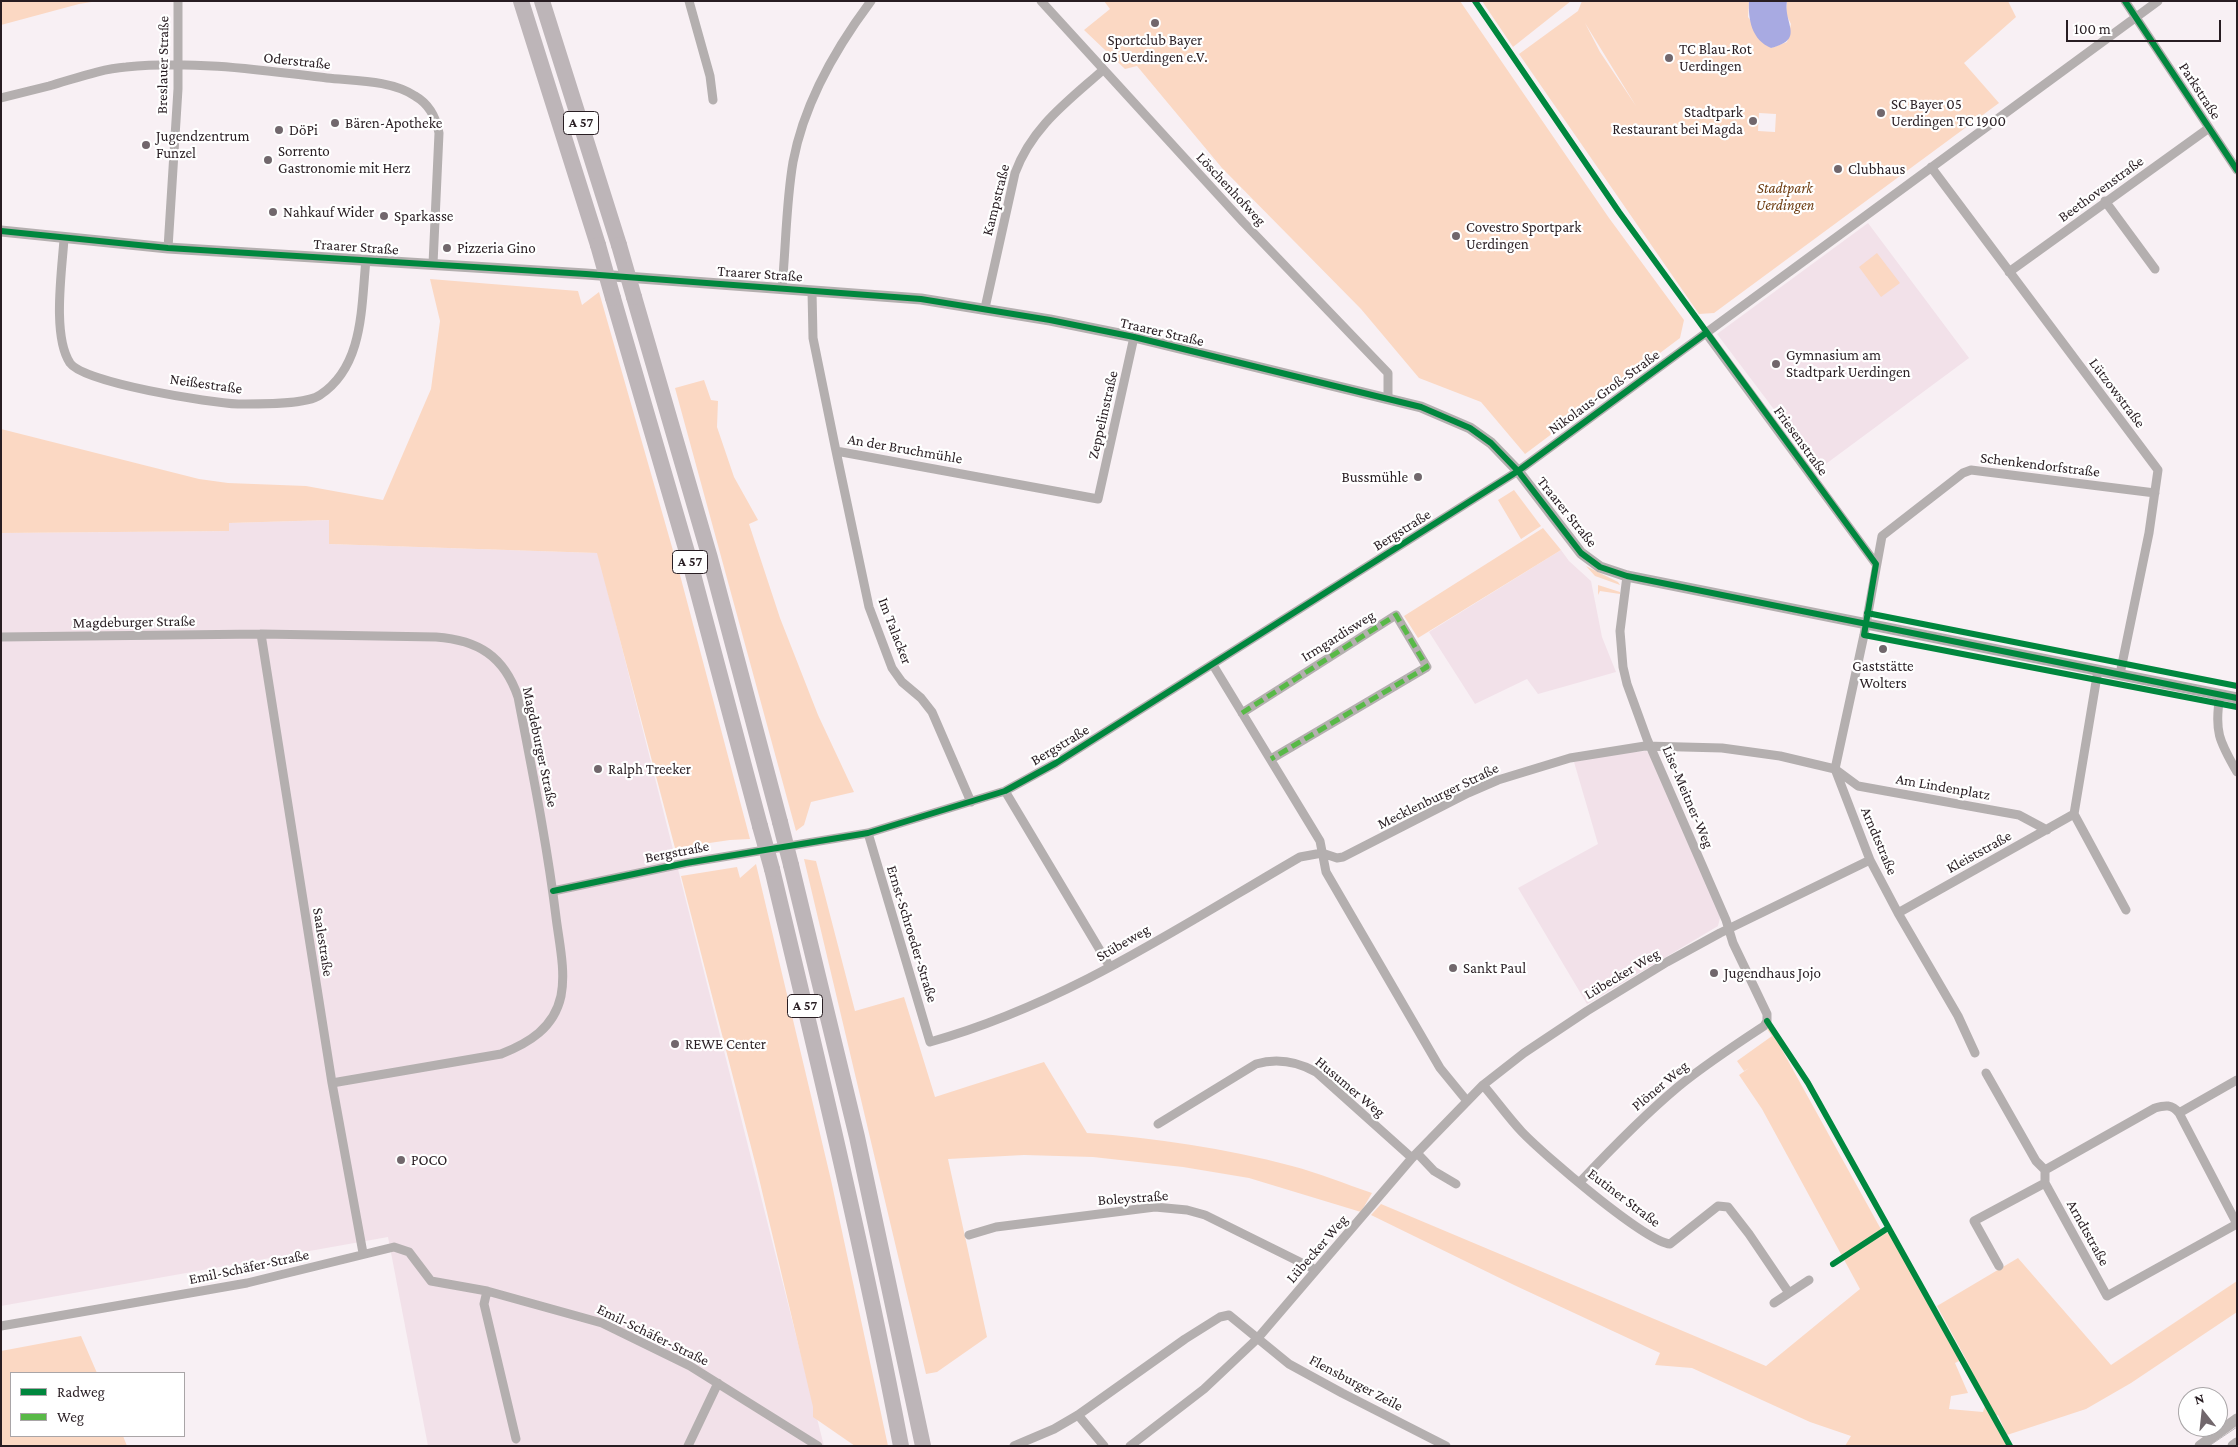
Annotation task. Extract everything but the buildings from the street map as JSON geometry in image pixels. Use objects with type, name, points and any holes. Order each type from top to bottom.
[{"type":"highway","name":"A 57","points":[[521,1],[598,245],[689,559],[772,869],[847,1185],[880,1336],[901,1446]]},
{"type":"highway","name":"A 57","points":[[542,1],[619,245],[710,558],[780,822],[868,1183],[923,1446]]},
{"type":"street","name":"Breslauer Straße","points":[[168,248],[179,65],[178,1]]},
{"type":"street","points":[[689,1],[710,76],[713,100]]},
{"type":"street","points":[[782,288],[793,161],[803,126],[818,86],[835,53],[871,1]]},
{"type":"street","name":"Löschenhofweg","points":[[1042,1],[1243,222],[1388,372],[1388,398]]},
{"type":"street","name":"Parkstraße","points":[[2125,1],[2237,170]]},
{"type":"street","name":"Nikolaus-Groß-Straße","points":[[1518,470],[2158,1]]},
{"type":"street","name":"Oderstraße","points":[[1,98],[116,68],[179,65],[231,67],[356,81],[399,88],[416,96],[429,107],[437,123],[439,133],[433,264]]},
{"type":"street","name":"Kampstraße","points":[[985,308],[1015,173],[1021,156],[1031,139],[1047,121],[1103,70]]},
{"type":"street","name":"Beethovenstraße","points":[[2008,272],[2209,128]]},
{"type":"street","name":"Lützowstraße","points":[[1931,167],[2158,470],[2120,674]]},
{"type":"street","points":[[2106,201],[2155,269]]},
{"type":"street","name":"Traarer Straße","points":[[1,231],[64,239],[168,248],[433,264],[921,299],[985,308],[1134,337],[1422,407],[1470,428],[1491,443],[1518,470],[1581,553],[1600,567],[1627,576],[2237,698]]},
{"type":"street","name":"Neißestraße","points":[[64,239],[59,315],[64,347],[70,363],[81,372],[128,385],[197,399],[236,404],[277,404],[305,400],[319,396],[336,381],[350,361],[358,335],[366,260]]},
{"type":"street","name":"An der Bruchmühle","points":[[812,291],[813,338],[836,451],[1098,499]]},
{"type":"street","name":"Friesenstraße","points":[[1706,333],[1876,564]]},
{"type":"street","name":"Zeppelinstraße","points":[[1098,499],[1134,337]]},
{"type":"street","name":"Im Talacker","points":[[836,451],[857,558],[869,607],[892,668],[902,682],[921,698],[932,712],[971,802]]},
{"type":"street","name":"Bergstraße","points":[[553,891],[686,863],[868,834],[1006,790],[1056,763],[1213,665],[1518,470]]},
{"type":"street","name":"Schenkendorfstraße","points":[[1866,623],[1882,536],[1963,473],[1971,470],[2155,493]]},
{"type":"street","name":"Lise-Meitner-Weg","points":[[1627,576],[1620,631],[1623,667],[1637,711],[1651,746],[1728,929],[1767,1014],[1767,1021]]},
{"type":"street","name":"Irmgardisweg","points":[[1242,713],[1396,616],[1427,667],[1271,759]]},
{"type":"street","points":[[1835,769],[1866,623]]},
{"type":"street","name":"Magdeburger Straße","points":[[1,637],[261,634],[454,638],[480,647],[493,656],[513,682],[518,697],[553,891],[562,972],[560,996],[552,1018],[538,1035],[521,1046],[502,1054],[332,1083]]},
{"type":"street","name":"Saalestraße","points":[[261,634],[332,1083],[363,1253]]},
{"type":"street","points":[[1213,665],[1320,841],[1326,872],[1440,1068],[1467,1101]]},
{"type":"street","points":[[2098,670],[2074,814],[2126,910]]},
{"type":"street","points":[[2220,695],[2216,724],[2218,735],[2237,772]]},
{"type":"street","name":"Mecklenburger Straße","points":[[1322,853],[1337,858],[1343,857],[1468,793],[1498,780],[1570,758],[1609,751],[1651,746],[1722,748],[1780,756],[1835,769]]},
{"type":"street","name":"Am Lindenplatz","points":[[1835,769],[1858,786],[2019,815],[2046,830]]},
{"type":"street","name":"Arndtstraße","points":[[1835,769],[1870,860],[1898,913],[1958,1016],[1975,1052]]},
{"type":"street","points":[[1006,790],[1110,967]]},
{"type":"street","name":"Kleiststraße","points":[[1898,913],[2074,814]]},
{"type":"street","name":"Ernst-Schroeder-Straße","points":[[868,834],[930,1042]]},
{"type":"street","name":"Stübeweg","points":[[930,1042],[972,1031],[1055,996],[1110,967],[1300,857],[1311,853],[1322,853]]},
{"type":"street","name":"Lübecker Weg","points":[[1130,1446],[1204,1388],[1257,1339],[1414,1156],[1483,1085],[1524,1053],[1587,1011],[1667,962],[1728,929],[1870,860]]},
{"type":"street","name":"Plöner Weg","points":[[1580,1182],[1625,1134],[1654,1107],[1690,1077],[1764,1026],[1767,1021]]},
{"type":"street","name":"Husumer Weg","points":[[1158,1124],[1256,1064],[1271,1060],[1287,1062],[1303,1065],[1316,1072],[1414,1156]]},
{"type":"street","points":[[1986,1073],[2036,1161],[2045,1170],[2155,1108],[2165,1105],[2175,1107],[2179,1113],[2237,1080]]},
{"type":"street","name":"Eutiner Straße","points":[[1483,1085],[1521,1132],[1621,1215],[1661,1243],[1670,1244],[1718,1206],[1728,1207],[1749,1234],[1789,1293]]},
{"type":"street","name":"Arndtstraße","points":[[2045,1170],[2045,1183],[2107,1296],[2237,1224],[2179,1113]]},
{"type":"street","points":[[1414,1156],[1456,1184]]},
{"type":"street","points":[[1999,1266],[1974,1221],[2045,1183]]},
{"type":"street","name":"Boleystraße","points":[[970,1235],[996,1227],[1155,1207],[1172,1208],[1205,1214],[1316,1270]]},
{"type":"street","name":"Emil-Schäfer-Straße","points":[[1,1326],[247,1283],[305,1270],[363,1253],[394,1247],[409,1252],[431,1282],[487,1291],[602,1323],[682,1361],[818,1446]]},
{"type":"street","points":[[1774,1303],[1810,1280]]},
{"type":"street","points":[[487,1291],[484,1304],[516,1438]]},
{"type":"street","points":[[1014,1446],[1054,1429],[1078,1415],[1185,1339],[1220,1317],[1229,1315],[1233,1317],[1257,1339]]},
{"type":"street","name":"Flensburger Zeile","points":[[1257,1339],[1290,1364],[1320,1381],[1446,1446]]},
{"type":"street","name":"Emil-Schäfer-Straße","points":[[688,1446],[718,1383]]},
{"type":"street","points":[[1078,1415],[1104,1446]]},
{"type":"street","points":[[2200,1446],[2237,1419]]},
{"type":"street","points":[[2233,1446],[2237,1443]]},
{"type":"shaded area","points":[[1868,223],[1969,358],[1819,469],[1717,334]]},
{"type":"shaded area","points":[[330,520],[329,544],[598,553],[824,1446],[428,1446],[388,1237],[1,1306],[1,533],[229,531],[228,523]]},
{"type":"shaded area","points":[[1561,550],[1569,561],[1591,581],[1602,637],[1616,672],[1538,694],[1527,679],[1475,704],[1429,632]]},
{"type":"shaded area","points":[[1646,751],[1650,754],[1715,901],[1720,918],[1718,926],[1587,1004],[1518,888],[1598,844],[1574,762],[1614,753]]},
{"type":"green space","points":[[1,1],[98,1],[79,4],[1,25]]},
{"type":"green space","name":"Covestro Sportpark Uerdingen","points":[[1104,1],[1460,1],[1609,218],[1684,320],[1680,338],[1525,454],[1481,402],[1419,378],[1361,309],[1222,168],[1137,66],[1125,69],[1084,30],[1110,9]]},
{"type":"green space","points":[[1482,1],[1571,1],[1513,47]]},
{"type":"green space","name":"Stadtpark Uerdingen","points":[[1582,1],[1749,1],[1748,17],[1771,48],[1787,42],[1791,24],[1786,14],[1787,1],[2008,1],[2016,17],[1964,63],[1999,103],[1714,313],[1699,314],[1519,54],[1578,11]],"holes":[[[1585,23],[1636,106],[1600,52]],[[1759,113],[1776,114],[1775,132],[1758,131]]]},
{"type":"green space","points":[[1877,253],[1900,283],[1881,297],[1859,267]]},
{"type":"green space","points":[[430,279],[578,291],[582,305],[599,292],[680,575],[750,839],[675,848],[597,553],[329,544],[329,520],[229,523],[229,531],[1,533],[1,429],[199,479],[228,483],[306,486],[383,500],[431,389],[440,321]]},
{"type":"green space","points":[[704,380],[711,400],[718,401],[717,427],[734,477],[758,520],[749,524],[780,618],[818,715],[854,792],[811,802],[804,825],[796,831],[675,388]]},
{"type":"green space","points":[[1514,490],[1541,526],[1521,539],[1498,500]]},
{"type":"green space","points":[[1543,528],[1561,550],[1418,638],[1404,616]]},
{"type":"green space","points":[[1586,566],[1618,582],[1620,585],[1595,576]]},
{"type":"green space","points":[[1598,585],[1620,592],[1620,594],[1600,591],[1598,595]]},
{"type":"green space","points":[[804,859],[816,861],[855,1011],[904,997],[935,1097],[1044,1062],[1087,1133],[1190,1145],[1241,1154],[1302,1169],[1372,1193],[1361,1212],[1249,1178],[1183,1167],[1093,1157],[1024,1155],[948,1159],[987,1337],[937,1372],[926,1374]]},
{"type":"green space","points":[[756,864],[831,1180],[888,1446],[855,1446],[813,1417],[813,1407],[757,1170],[681,876],[737,867],[740,878]]},
{"type":"green space","points":[[1767,1029],[1772,1029],[1782,1046],[1781,1048],[1883,1233],[1889,1233],[1959,1360],[1964,1357],[1974,1374],[1937,1306],[2018,1258],[2111,1365],[2237,1281],[2237,1312],[2131,1383],[2086,1409],[2007,1435],[1998,1415],[1996,1416],[1963,1359],[1955,1363],[1968,1393],[1951,1396],[1949,1409],[1983,1412],[1985,1406],[2007,1446],[1845,1446],[1851,1436],[1810,1422],[1692,1368],[1655,1365],[1660,1353],[1514,1285],[1371,1215],[1381,1204],[1766,1366],[1860,1289],[1762,1109],[1739,1075],[1749,1068],[1744,1071],[1737,1061],[1772,1036]]},
{"type":"green space","points":[[81,1336],[97,1372],[10,1372],[10,1437],[123,1437],[127,1446],[1,1446],[1,1351]]},
{"type":"water","points":[[1749,1],[1787,1],[1791,30],[1788,40],[1771,48],[1759,40],[1752,29]]},
{"type":"tram line","points":[[2209,1446],[2237,1427]]},
{"type":"marked path","points":[[1242,713],[1396,615],[1427,667],[1271,759]]},
{"type":"cycle path","points":[[1475,1],[1619,212],[1876,564],[1864,635],[2237,707]]},
{"type":"cycle path","points":[[2125,1],[2237,170]]},
{"type":"cycle path","points":[[1,231],[168,248],[586,274],[921,299],[1050,320],[1134,337],[1421,407],[1470,428],[1491,443],[1518,471],[1581,553],[1600,567],[1627,576],[2237,698]]},
{"type":"cycle path","points":[[553,891],[686,863],[868,833],[1005,791],[1056,763],[1518,471],[1706,333]]},
{"type":"cycle path","points":[[1867,613],[2237,686]]},
{"type":"cycle path","points":[[1767,1021],[1808,1083],[2010,1446]]},
{"type":"cycle path","points":[[1833,1264],[1888,1228]]},
{"type":"place","name":"Sportclub Bayer 05 Uerdingen e.V.","points":[[1155,23]]},
{"type":"place","name":"TC Blau-Rot Uerdingen","points":[[1669,58]]},
{"type":"place","name":"SC Bayer 05 Uerdingen TC 1900","points":[[1881,113]]},
{"type":"place","name":"Stadtpark Restaurant bei Magda","points":[[1753,121]]},
{"type":"place","name":"Bären-Apotheke","points":[[335,123]]},
{"type":"place","name":"DöPi","points":[[279,130]]},
{"type":"place","name":"Jugendzentrum Funzel","points":[[146,145]]},
{"type":"place","name":"Sorrento Gastronomie mit Herz","points":[[268,160]]},
{"type":"place","name":"Clubhaus","points":[[1838,169]]},
{"type":"place","name":"Nahkauf Wider","points":[[273,212]]},
{"type":"place","name":"Sparkasse","points":[[384,216]]},
{"type":"place","name":"Covestro Sportpark Uerdingen","points":[[1456,236]]},
{"type":"place","name":"Pizzeria Gino","points":[[447,248]]},
{"type":"place","name":"Gymnasium am Stadtpark Uerdingen","points":[[1776,364]]},
{"type":"place","name":"Bussmühle","points":[[1418,477]]},
{"type":"place","name":"Gaststätte Wolters","points":[[1883,649]]},
{"type":"place","name":"Ralph Treeker","points":[[598,769]]},
{"type":"place","name":"Sankt Paul","points":[[1453,968]]},
{"type":"place","name":"Jugendhaus Jojo","points":[[1714,973]]},
{"type":"place","name":"REWE Center","points":[[675,1044]]},
{"type":"place","name":"POCO","points":[[401,1160]]}]
